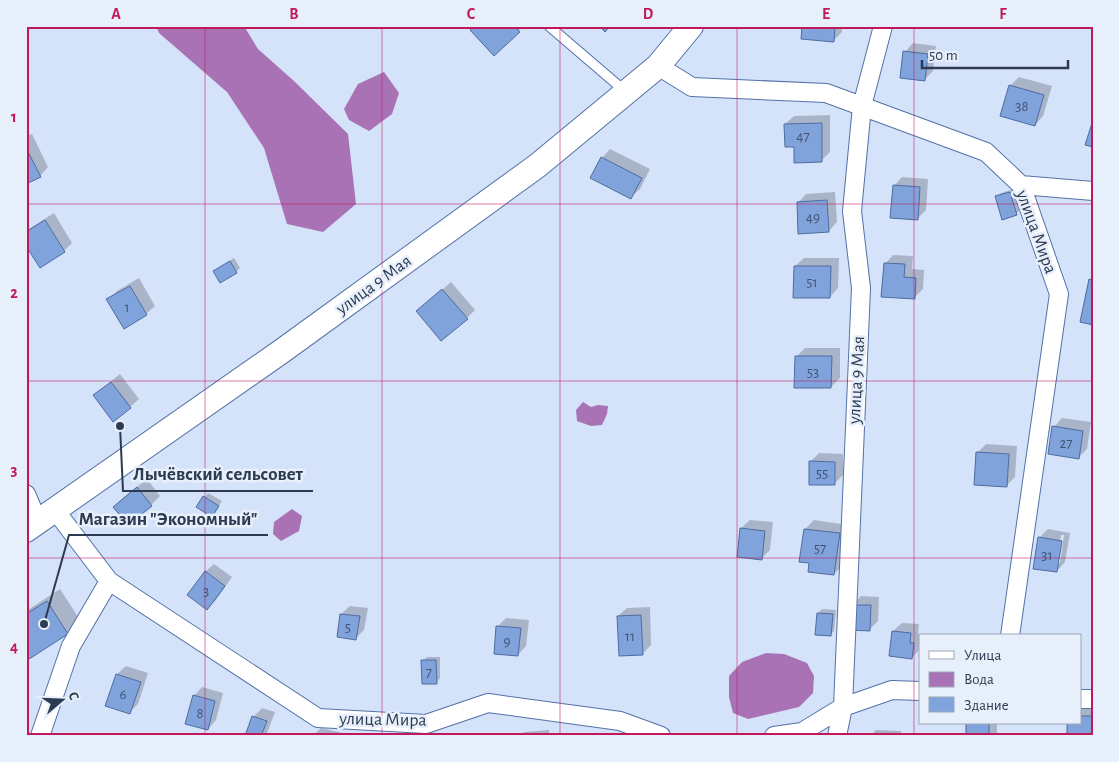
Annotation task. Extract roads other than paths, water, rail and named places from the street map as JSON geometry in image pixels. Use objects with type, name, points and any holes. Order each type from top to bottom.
[{"type":"main road","name":"улица 9 Мая","points":[[40,520],[282,351],[529,172],[658,66],[691,26]]},
{"type":"street","name":"улица 9 Мая","points":[[837,736],[843,707],[861,288],[852,211],[862,106],[883,26]]},
{"type":"street","name":"улица Мира","points":[[658,66],[692,87],[826,93],[986,152],[1021,184],[1059,294],[1010,634]]},
{"type":"street","points":[[1021,184],[1093,191]]},
{"type":"street","name":"улица Мира","points":[[26,494],[40,520],[109,581],[318,718],[426,724],[488,704],[620,720],[661,736]]},
{"type":"street","points":[[40,736],[71,646],[109,581]]},
{"type":"street","points":[[774,736],[802,732],[843,707],[892,690],[919,691]]},
{"type":"lane","points":[[549,26],[627,92]]},
{"type":"water","points":[[156,26],[244,26],[258,49],[348,134],[356,204],[323,232],[287,224],[264,148],[227,92],[159,33]]},
{"type":"water","points":[[384,72],[399,93],[392,114],[369,131],[349,120],[344,109],[358,84]]},
{"type":"water","points":[[583,402],[591,407],[598,405],[608,406],[602,425],[591,426],[577,421],[576,410]]},
{"type":"water","points":[[292,509],[302,516],[299,531],[281,541],[273,534],[274,522]]},
{"type":"water","points":[[766,653],[784,654],[807,663],[814,676],[813,693],[799,707],[748,719],[733,713],[729,697],[729,676],[742,662]]},
{"type":"place","name":"Лычёвский сельсовет","points":[[120,426]]},
{"type":"place","name":"Магазин \"Экономный\"","points":[[44,624]]}]
